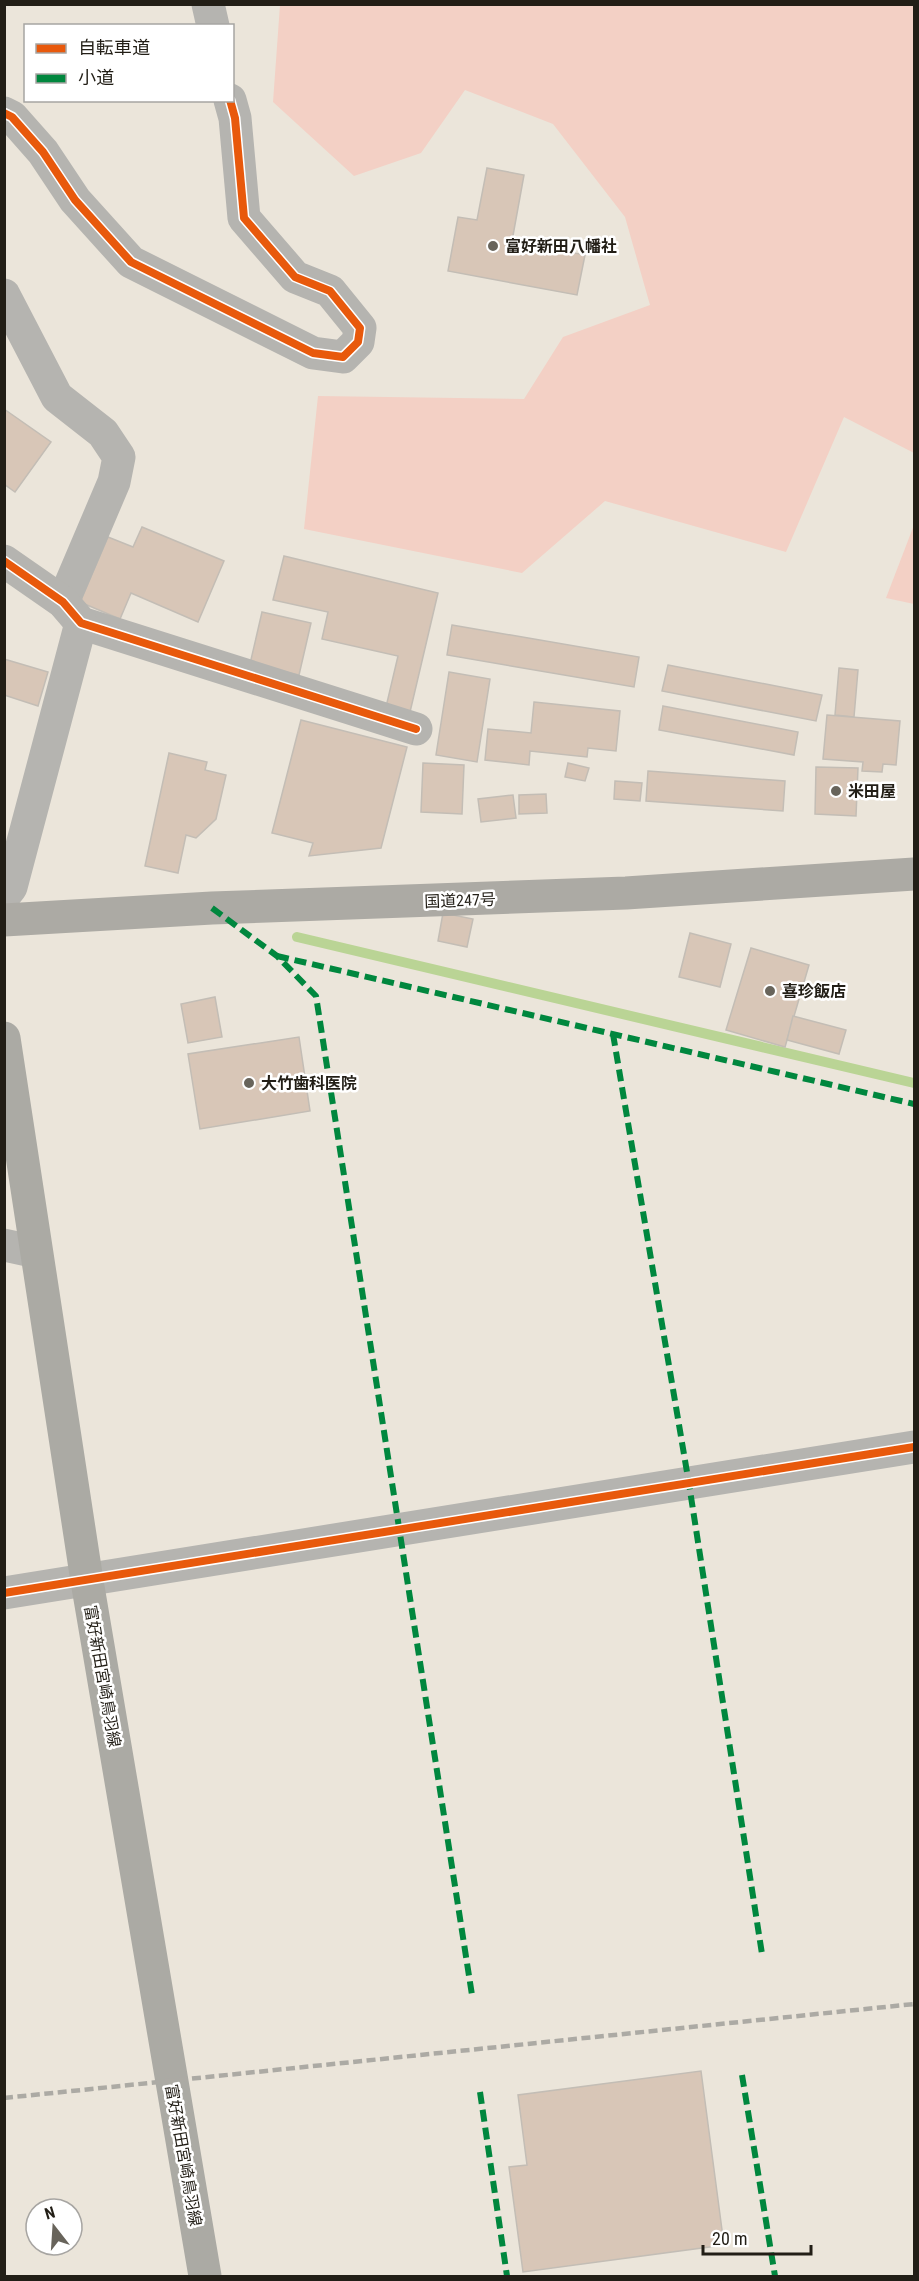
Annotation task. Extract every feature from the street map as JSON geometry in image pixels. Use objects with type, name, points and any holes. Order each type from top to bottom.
[{"type":"highway","name":"国道247号","points":[[4,920],[212,908],[626,893],[915,874]]},
{"type":"main road","name":"富好新田宮崎鳥羽線","points":[[4,1038],[87,1581],[204,2277]]},
{"type":"street","points":[[207,4],[212,24]]},
{"type":"street","points":[[4,113],[12,117],[43,152],[75,200],[131,262],[313,353],[343,357],[358,342],[360,328],[330,291],[295,277],[244,218],[235,118],[231,102]]},
{"type":"street","points":[[4,295],[57,397],[103,433],[119,457],[114,482],[72,612],[11,887],[4,897]]},
{"type":"street","points":[[4,561],[72,612],[416,729]]},
{"type":"street","points":[[4,1245],[36,1252]]},
{"type":"street","points":[[4,1593],[915,1447]]},
{"type":"shaded area","points":[[280,5],[914,5],[914,453],[844,417],[786,552],[605,501],[522,573],[304,529],[318,396],[524,399],[563,337],[650,305],[625,217],[553,124],[465,90],[421,153],[354,176],[273,102]]},
{"type":"shaded area","points":[[914,525],[914,604],[886,598]]},
{"type":"building","name":"富好新田八幡社","points":[[487,168],[524,175],[512,241],[585,255],[577,295],[448,271],[458,217],[477,220]]},
{"type":"building","points":[[4,409],[51,442],[15,492],[4,484]]},
{"type":"building","points":[[142,527],[224,561],[198,622],[131,593],[120,619],[80,602],[108,537],[133,547]]},
{"type":"building","points":[[284,556],[438,593],[410,712],[386,707],[398,656],[322,639],[328,612],[273,600]]},
{"type":"building","points":[[262,612],[311,623],[299,675],[250,664]]},
{"type":"building","points":[[452,625],[639,657],[634,687],[447,655]]},
{"type":"building","points":[[4,659],[48,672],[38,706],[4,695]]},
{"type":"building","points":[[668,665],[822,695],[816,721],[662,691]]},
{"type":"building","points":[[839,668],[858,670],[854,717],[835,715]]},
{"type":"building","points":[[449,672],[490,679],[477,762],[436,755]]},
{"type":"building","points":[[534,702],[620,711],[616,751],[588,748],[587,757],[530,751],[529,765],[485,760],[488,729],[531,733]]},
{"type":"building","points":[[663,706],[798,732],[794,755],[659,730]]},
{"type":"building","points":[[827,715],[900,721],[896,765],[883,764],[882,772],[862,771],[863,762],[823,759]]},
{"type":"building","points":[[301,720],[407,747],[381,848],[309,856],[313,843],[272,833]]},
{"type":"building","points":[[169,753],[207,762],[205,770],[226,775],[216,819],[196,838],[186,835],[178,873],[145,866]]},
{"type":"building","points":[[423,763],[464,765],[462,814],[421,812]]},
{"type":"building","points":[[568,763],[589,768],[585,781],[565,777]]},
{"type":"building","name":"米田屋","points":[[816,767],[858,768],[856,816],[815,814]]},
{"type":"building","points":[[648,771],[785,781],[783,811],[646,801]]},
{"type":"building","points":[[615,781],[642,783],[640,801],[614,799]]},
{"type":"building","points":[[546,794],[547,813],[519,814],[519,795]]},
{"type":"building","points":[[513,795],[516,818],[481,822],[478,799]]},
{"type":"building","points":[[443,913],[473,919],[467,947],[438,941]]},
{"type":"building","points":[[690,933],[731,944],[720,987],[679,977]]},
{"type":"building","name":"喜珍飯店","points":[[751,948],[809,965],[785,1047],[726,1030]]},
{"type":"building","points":[[215,997],[222,1037],[188,1043],[181,1004]]},
{"type":"building","points":[[793,1016],[846,1030],[839,1054],[787,1040]]},
{"type":"building","name":"大竹歯科医院","points":[[299,1037],[310,1111],[200,1129],[188,1054]]},
{"type":"building","points":[[701,2071],[724,2245],[523,2272],[509,2167],[527,2165],[518,2095]]},
{"type":"waterway","points":[[297,937],[914,1083]]},
{"type":"railway","points":[[4,2098],[914,2004]]},
{"type":"marked path","points":[[212,908],[277,956],[316,996],[472,1995]]},
{"type":"marked path","points":[[277,956],[914,1104]]},
{"type":"marked path","points":[[613,1034],[689,1484],[762,1954]]},
{"type":"marked path","points":[[742,2075],[775,2276]]},
{"type":"marked path","points":[[480,2092],[507,2276]]},
{"type":"cycle path","points":[[4,113],[12,117],[43,152],[75,200],[131,262],[313,353],[343,357],[358,342],[360,328],[330,291],[295,277],[244,218],[235,118],[231,102]]},
{"type":"cycle path","points":[[4,561],[63,602],[81,623],[416,729]]},
{"type":"cycle path","points":[[4,1593],[914,1447]]},
{"type":"place","name":"富好新田八幡社","points":[[493,246]]},
{"type":"place","name":"米田屋","points":[[836,791]]},
{"type":"place","name":"喜珍飯店","points":[[770,991]]},
{"type":"place","name":"大竹歯科医院","points":[[249,1083]]}]
